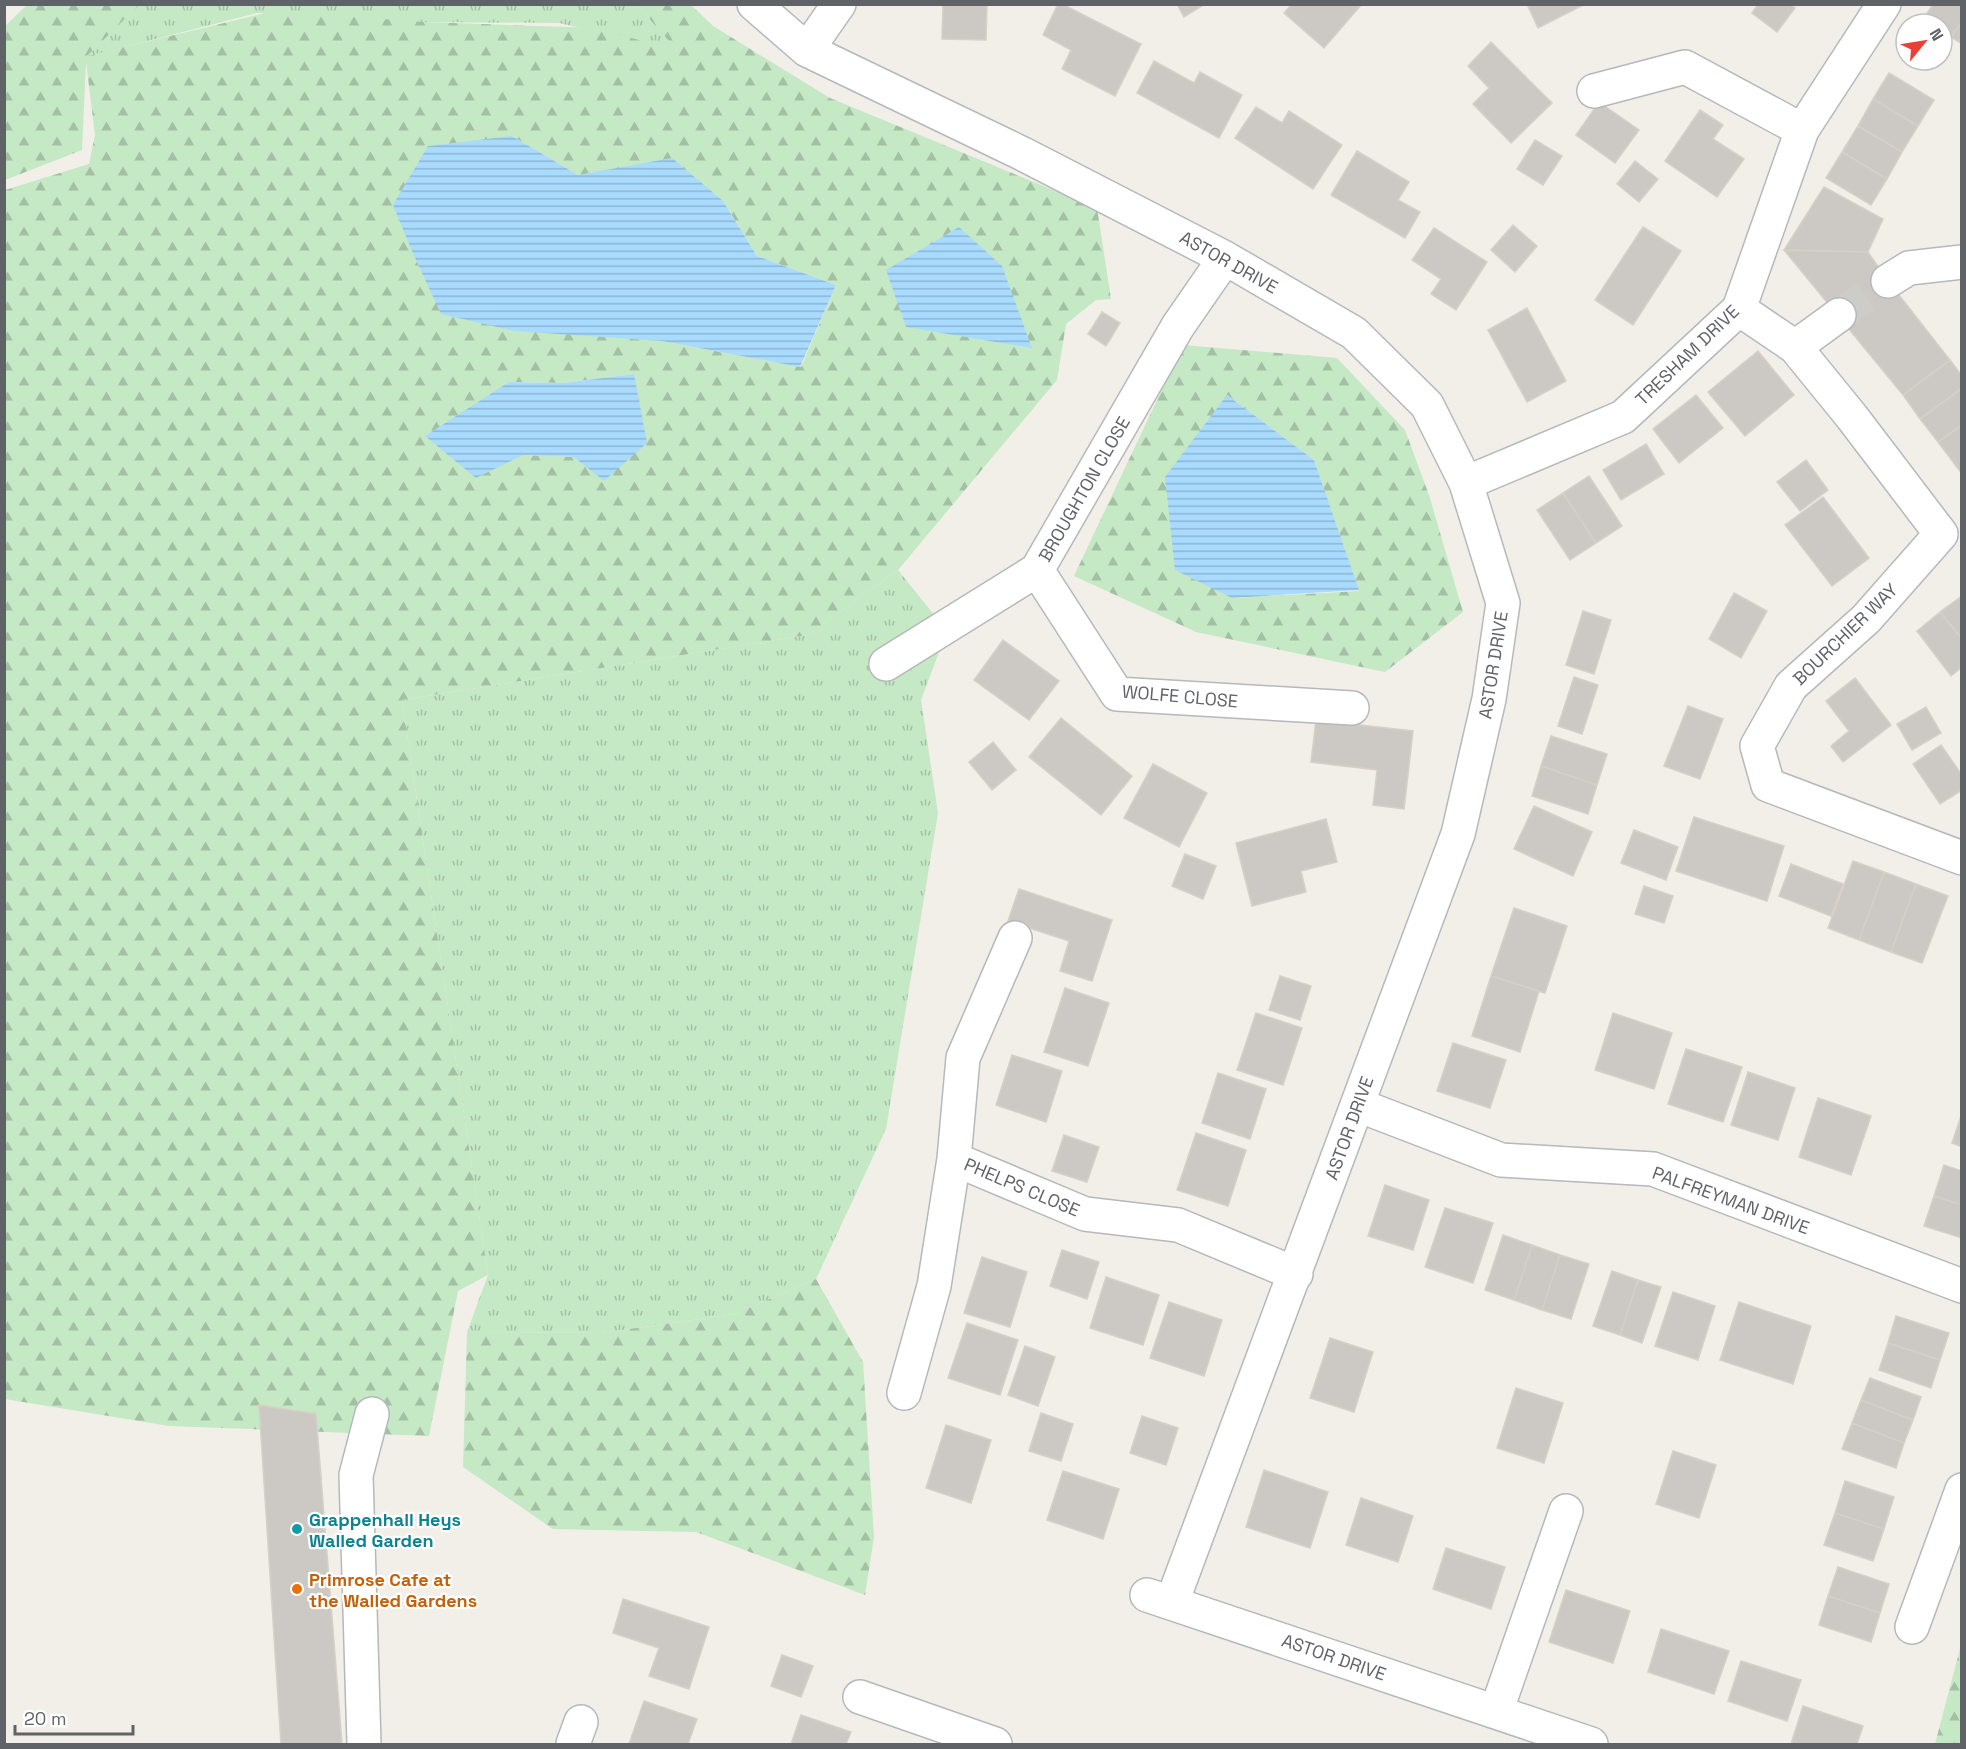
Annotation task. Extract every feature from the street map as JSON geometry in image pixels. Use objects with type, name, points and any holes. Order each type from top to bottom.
[{"type":"street","name":"ASTOR DRIVE","points":[[754,4],[807,50],[1023,154],[1225,258],[1354,333],[1427,405],[1466,483],[1503,603],[1489,699],[1458,834],[1296,1274],[1160,1598],[1591,1744]]},
{"type":"street","points":[[807,50],[839,4]]},
{"type":"street","name":"TRESHAM DRIVE","points":[[1466,483],[1623,417],[1739,309],[1802,130],[1884,4]]},
{"type":"street","points":[[1594,91],[1685,66],[1802,130]]},
{"type":"street","name":"BROUGHTON CLOSE","points":[[886,664],[1037,570],[1178,326],[1225,258]]},
{"type":"street","points":[[1888,281],[1909,268],[1962,262]]},
{"type":"street","name":"BOURCHIER WAY","points":[[1739,309],[1795,348],[1852,417],[1951,526],[1866,619],[1791,686],[1757,746],[1768,785],[1962,858]]},
{"type":"street","points":[[1795,348],[1839,315]]},
{"type":"street","name":"WOLFE CLOSE","points":[[1037,570],[1117,694],[1352,708]]},
{"type":"street","name":"PHELPS CLOSE","points":[[904,1393],[934,1286],[954,1159],[963,1058],[1015,938]]},
{"type":"street","name":"PALFREYMAN DRIVE","points":[[1358,1105],[1501,1160],[1653,1169],[1962,1286]]},
{"type":"street","name":"PHELPS CLOSE","points":[[954,1159],[1085,1214],[1178,1225],[1296,1274]]},
{"type":"street","points":[[364,1744],[356,1475],[358,1460],[372,1414]]},
{"type":"street","points":[[1912,1627],[1959,1498]]},
{"type":"street","points":[[1496,1712],[1566,1510]]},
{"type":"street","points":[[860,1697],[995,1744]]},
{"type":"green space","points":[[139,4],[637,5],[679,51],[559,23],[424,22],[257,13],[86,57]]},
{"type":"green space","points":[[690,4],[713,26],[830,98],[1097,208],[1111,299],[1096,300],[1066,324],[1057,380],[898,570],[808,635],[402,700],[488,1275],[458,1291],[429,1436],[169,1426],[5,1399],[5,190],[89,164],[95,135],[86,62],[82,150],[5,180],[5,26],[27,5],[139,5],[87,56],[274,11],[424,22],[596,28],[678,51],[637,5]],"holes":[[[512,136],[578,175],[723,201],[757,256],[836,285],[801,367],[662,341]],[[634,374],[604,481],[575,457],[523,455],[509,382],[563,383]]]},
{"type":"green space","points":[[1183,345],[1337,358],[1405,430],[1430,498],[1463,612],[1385,672],[1196,632],[1074,576]],"holes":[[[1227,395],[1314,460],[1359,591],[1232,598]]]},
{"type":"green space","points":[[898,570],[947,631],[921,700],[938,813],[886,1129],[816,1279],[735,1314],[601,1333],[467,1332],[488,1275],[402,700],[808,635]]},
{"type":"green space","points":[[816,1279],[863,1362],[874,1537],[865,1595],[696,1532],[553,1529],[463,1467],[467,1332],[601,1333],[735,1314]]},
{"type":"green space","points":[[1961,1645],[1961,1744],[1935,1744]]},
{"type":"water","points":[[512,136],[578,175],[672,158],[723,201],[757,256],[836,285],[800,367],[662,341],[514,331],[441,314],[393,205],[428,146]]},
{"type":"water","points":[[959,227],[1002,266],[1032,348],[906,327],[886,270]]},
{"type":"water","points":[[634,374],[647,443],[604,481],[574,457],[523,455],[476,478],[425,436],[509,382],[563,383]]},
{"type":"water","points":[[1227,395],[1314,460],[1359,590],[1232,598],[1175,570],[1165,477]]},
{"type":"building","points":[[943,4],[987,4],[986,40],[942,39]]},
{"type":"building","points":[[1058,4],[1141,44],[1115,96],[1062,69],[1071,50],[1043,35]]},
{"type":"building","points":[[1177,4],[1205,4],[1184,17]]},
{"type":"building","points":[[1292,4],[1362,4],[1324,48],[1284,13]]},
{"type":"building","points":[[1527,4],[1585,4],[1538,28]]},
{"type":"building","points":[[1758,4],[1790,4],[1795,8],[1777,32],[1752,13]]},
{"type":"building","points":[[1933,4],[1962,4],[1962,22],[1954,33],[1954,12],[1928,12]]},
{"type":"building","points":[[1962,22],[1962,44],[1954,39],[1954,33]]},
{"type":"building","points":[[1491,42],[1552,103],[1511,143],[1473,104],[1489,88],[1468,66]]},
{"type":"building","points":[[1154,61],[1194,83],[1200,72],[1242,95],[1219,138],[1137,93]]},
{"type":"building","points":[[1889,73],[1934,100],[1918,126],[1873,99]]},
{"type":"building","points":[[1873,99],[1918,126],[1902,152],[1858,126]]},
{"type":"building","points":[[1599,102],[1639,130],[1615,163],[1576,135]]},
{"type":"building","points":[[1256,107],[1282,123],[1289,111],[1342,145],[1313,189],[1235,138]]},
{"type":"building","points":[[1700,110],[1723,125],[1713,139],[1744,159],[1717,197],[1665,161]]},
{"type":"building","points":[[1858,126],[1902,152],[1887,179],[1842,152]]},
{"type":"building","points":[[1535,140],[1562,156],[1543,185],[1517,169]]},
{"type":"building","points":[[1357,151],[1409,182],[1398,200],[1420,212],[1405,238],[1331,195]]},
{"type":"building","points":[[1842,152],[1887,179],[1871,205],[1826,178]]},
{"type":"building","points":[[1635,161],[1658,179],[1639,202],[1617,184]]},
{"type":"building","points":[[1824,187],[1883,219],[1868,252],[1784,250]]},
{"type":"building","points":[[1513,225],[1537,246],[1515,272],[1491,250]]},
{"type":"building","points":[[1643,227],[1681,251],[1633,325],[1595,300]]},
{"type":"building","points":[[1434,228],[1487,262],[1456,310],[1431,294],[1441,279],[1412,260]]},
{"type":"building","points":[[1784,250],[1868,252],[1950,360],[1903,395]]},
{"type":"building","points":[[1527,308],[1566,381],[1527,402],[1488,330]]},
{"type":"building","points":[[1102,312],[1120,323],[1106,346],[1088,334]]},
{"type":"building","points":[[1758,351],[1794,395],[1745,436],[1708,392]]},
{"type":"building","points":[[1950,360],[1962,376],[1962,388],[1920,419],[1903,395]]},
{"type":"building","points":[[1962,388],[1962,425],[1938,442],[1920,419]]},
{"type":"building","points":[[1696,395],[1723,428],[1679,463],[1653,429]]},
{"type":"building","points":[[1962,425],[1962,474],[1938,442]]},
{"type":"building","points":[[1646,444],[1664,474],[1621,500],[1603,470]]},
{"type":"building","points":[[1806,460],[1828,490],[1800,511],[1777,482]]},
{"type":"building","points":[[1589,476],[1622,526],[1596,543],[1563,493]]},
{"type":"building","points":[[1563,493],[1596,543],[1570,560],[1537,510]]},
{"type":"building","points":[[1823,497],[1869,558],[1832,586],[1785,525]]},
{"type":"building","points":[[1734,593],[1767,611],[1741,658],[1709,639]]},
{"type":"building","points":[[1962,596],[1962,639],[1940,612]]},
{"type":"building","points":[[1583,611],[1611,620],[1594,674],[1566,665]]},
{"type":"building","points":[[1940,612],[1962,639],[1962,667],[1951,676],[1917,631]]},
{"type":"building","points":[[1003,640],[1059,681],[1029,720],[974,680]]},
{"type":"building","points":[[1574,677],[1598,685],[1582,734],[1558,726]]},
{"type":"building","points":[[1855,678],[1891,725],[1843,762],[1831,746],[1849,731],[1826,701]]},
{"type":"building","points":[[1688,706],[1723,719],[1700,779],[1664,766]]},
{"type":"building","points":[[1926,707],[1941,733],[1912,750],[1897,724]]},
{"type":"building","points":[[1061,718],[1132,776],[1101,815],[1029,757]]},
{"type":"building","points":[[1316,720],[1413,731],[1404,809],[1373,805],[1377,770],[1311,762]]},
{"type":"building","points":[[1551,736],[1607,754],[1597,785],[1541,766]]},
{"type":"building","points":[[993,742],[1016,770],[992,790],[969,762]]},
{"type":"building","points":[[1941,745],[1962,775],[1962,790],[1940,804],[1913,764]]},
{"type":"building","points":[[1153,764],[1207,793],[1179,847],[1124,818]]},
{"type":"building","points":[[1541,766],[1597,785],[1588,814],[1532,796]]},
{"type":"building","points":[[1534,806],[1592,832],[1573,876],[1514,849]]},
{"type":"building","points":[[1694,817],[1784,846],[1767,901],[1676,871]]},
{"type":"building","points":[[1326,819],[1337,862],[1301,871],[1306,892],[1252,906],[1236,843]]},
{"type":"building","points":[[1634,830],[1678,847],[1666,880],[1621,863]]},
{"type":"building","points":[[1185,854],[1216,866],[1203,899],[1172,886]]},
{"type":"building","points":[[1853,861],[1884,872],[1859,940],[1828,928]]},
{"type":"building","points":[[1791,864],[1843,884],[1831,916],[1779,896]]},
{"type":"building","points":[[1884,872],[1916,884],[1891,952],[1859,940]]},
{"type":"building","points":[[1916,884],[1948,896],[1922,963],[1891,952]]},
{"type":"building","points":[[1644,886],[1673,896],[1664,923],[1635,914]]},
{"type":"building","points":[[1019,889],[1112,920],[1092,981],[1060,971],[1069,941],[1008,921]]},
{"type":"building","points":[[1514,908],[1567,926],[1545,993],[1491,976]]},
{"type":"building","points":[[1280,976],[1311,986],[1300,1020],[1269,1010]]},
{"type":"building","points":[[1491,976],[1539,991],[1520,1052],[1472,1036]]},
{"type":"building","points":[[1065,988],[1109,1003],[1088,1066],[1044,1052]]},
{"type":"building","points":[[1256,1013],[1302,1028],[1283,1085],[1237,1070]]},
{"type":"building","points":[[1613,1013],[1672,1033],[1654,1089],[1595,1070]]},
{"type":"building","points":[[1453,1043],[1506,1060],[1490,1108],[1437,1091]]},
{"type":"building","points":[[1686,1049],[1742,1067],[1723,1122],[1668,1104]]},
{"type":"building","points":[[1012,1055],[1062,1071],[1046,1122],[996,1105]]},
{"type":"building","points":[[1748,1072],[1795,1088],[1778,1140],[1731,1125]]},
{"type":"building","points":[[1218,1073],[1266,1089],[1250,1139],[1202,1123]]},
{"type":"building","points":[[1818,1098],[1871,1116],[1851,1175],[1799,1157]]},
{"type":"building","points":[[1962,1113],[1962,1147],[1952,1143]]},
{"type":"building","points":[[1196,1133],[1246,1150],[1228,1206],[1177,1190]]},
{"type":"building","points":[[1064,1135],[1099,1147],[1087,1182],[1052,1171]]},
{"type":"building","points":[[1944,1165],[1962,1171],[1962,1205],[1934,1196]]},
{"type":"building","points":[[1385,1185],[1429,1200],[1413,1250],[1368,1236]]},
{"type":"building","points":[[1934,1196],[1962,1205],[1962,1238],[1924,1226]]},
{"type":"building","points":[[1445,1208],[1493,1223],[1473,1283],[1425,1267]]},
{"type":"building","points":[[1503,1235],[1532,1245],[1514,1300],[1485,1290]]},
{"type":"building","points":[[1532,1245],[1560,1255],[1542,1310],[1514,1300]]},
{"type":"building","points":[[1062,1250],[1099,1262],[1087,1299],[1050,1286]]},
{"type":"building","points":[[1560,1255],[1589,1264],[1571,1319],[1542,1310]]},
{"type":"building","points":[[982,1257],[1027,1272],[1010,1327],[964,1313]]},
{"type":"building","points":[[1612,1271],[1638,1280],[1620,1335],[1593,1326]]},
{"type":"building","points":[[1106,1277],[1159,1295],[1143,1345],[1090,1328]]},
{"type":"building","points":[[1638,1280],[1661,1287],[1642,1343],[1620,1335]]},
{"type":"building","points":[[1673,1292],[1715,1306],[1698,1360],[1655,1346]]},
{"type":"building","points":[[1169,1302],[1222,1320],[1204,1376],[1150,1358]]},
{"type":"building","points":[[1739,1302],[1811,1326],[1793,1384],[1720,1360]]},
{"type":"building","points":[[1896,1316],[1949,1333],[1940,1360],[1888,1343]]},
{"type":"building","points":[[967,1323],[1018,1340],[1000,1395],[948,1378]]},
{"type":"building","points":[[1330,1338],[1373,1352],[1354,1412],[1310,1398]]},
{"type":"building","points":[[1888,1343],[1940,1360],[1931,1388],[1879,1370]]},
{"type":"building","points":[[1025,1346],[1055,1357],[1038,1406],[1008,1395]]},
{"type":"building","points":[[1870,1378],[1921,1397],[1913,1420],[1861,1400]]},
{"type":"building","points":[[1516,1388],[1563,1403],[1544,1463],[1497,1448]]},
{"type":"building","points":[[1861,1400],[1913,1420],[1904,1443],[1852,1423]]},
{"type":"building","name":"Grappenhall Heys Walled Garden","points":[[259,1405],[316,1414],[342,1744],[281,1744]]},
{"type":"building","points":[[1041,1413],[1073,1424],[1061,1461],[1029,1451]]},
{"type":"building","points":[[1142,1416],[1178,1428],[1166,1465],[1130,1453]]},
{"type":"building","points":[[1852,1423],[1904,1443],[1896,1468],[1842,1449]]},
{"type":"building","points":[[946,1425],[991,1440],[971,1503],[926,1488]]},
{"type":"building","points":[[1673,1451],[1716,1465],[1699,1518],[1656,1504]]},
{"type":"building","points":[[1264,1470],[1328,1492],[1310,1548],[1246,1527]]},
{"type":"building","points":[[1063,1471],[1119,1489],[1103,1539],[1047,1520]]},
{"type":"building","points":[[1845,1481],[1894,1497],[1884,1529],[1835,1513]]},
{"type":"building","points":[[1361,1498],[1413,1516],[1398,1562],[1346,1545]]},
{"type":"building","points":[[1835,1513],[1884,1529],[1873,1561],[1824,1545]]},
{"type":"building","points":[[1446,1548],[1505,1567],[1491,1609],[1433,1589]]},
{"type":"building","points":[[1838,1567],[1889,1584],[1880,1613],[1828,1596]]},
{"type":"building","points":[[1566,1590],[1630,1611],[1613,1663],[1549,1642]]},
{"type":"building","points":[[1828,1596],[1880,1613],[1871,1642],[1819,1625]]},
{"type":"building","points":[[623,1599],[709,1627],[689,1689],[649,1676],[659,1648],[613,1633]]},
{"type":"building","points":[[1661,1629],[1729,1651],[1714,1694],[1648,1672]]},
{"type":"building","points":[[782,1655],[813,1666],[801,1697],[771,1686]]},
{"type":"building","points":[[1741,1661],[1801,1680],[1787,1721],[1728,1701]]},
{"type":"building","points":[[644,1701],[697,1719],[688,1744],[629,1744]]},
{"type":"building","points":[[1803,1706],[1863,1726],[1857,1744],[1791,1744]]},
{"type":"building","points":[[801,1715],[851,1732],[846,1744],[791,1744]]},
{"type":"tunnel","points":[[1839,315],[1888,281]]},
{"type":"place","name":"Grappenhall Heys Walled Garden","points":[[297,1529]]},
{"type":"place","name":"Primrose Cafe at the Walled Gardens","points":[[297,1589]]}]
